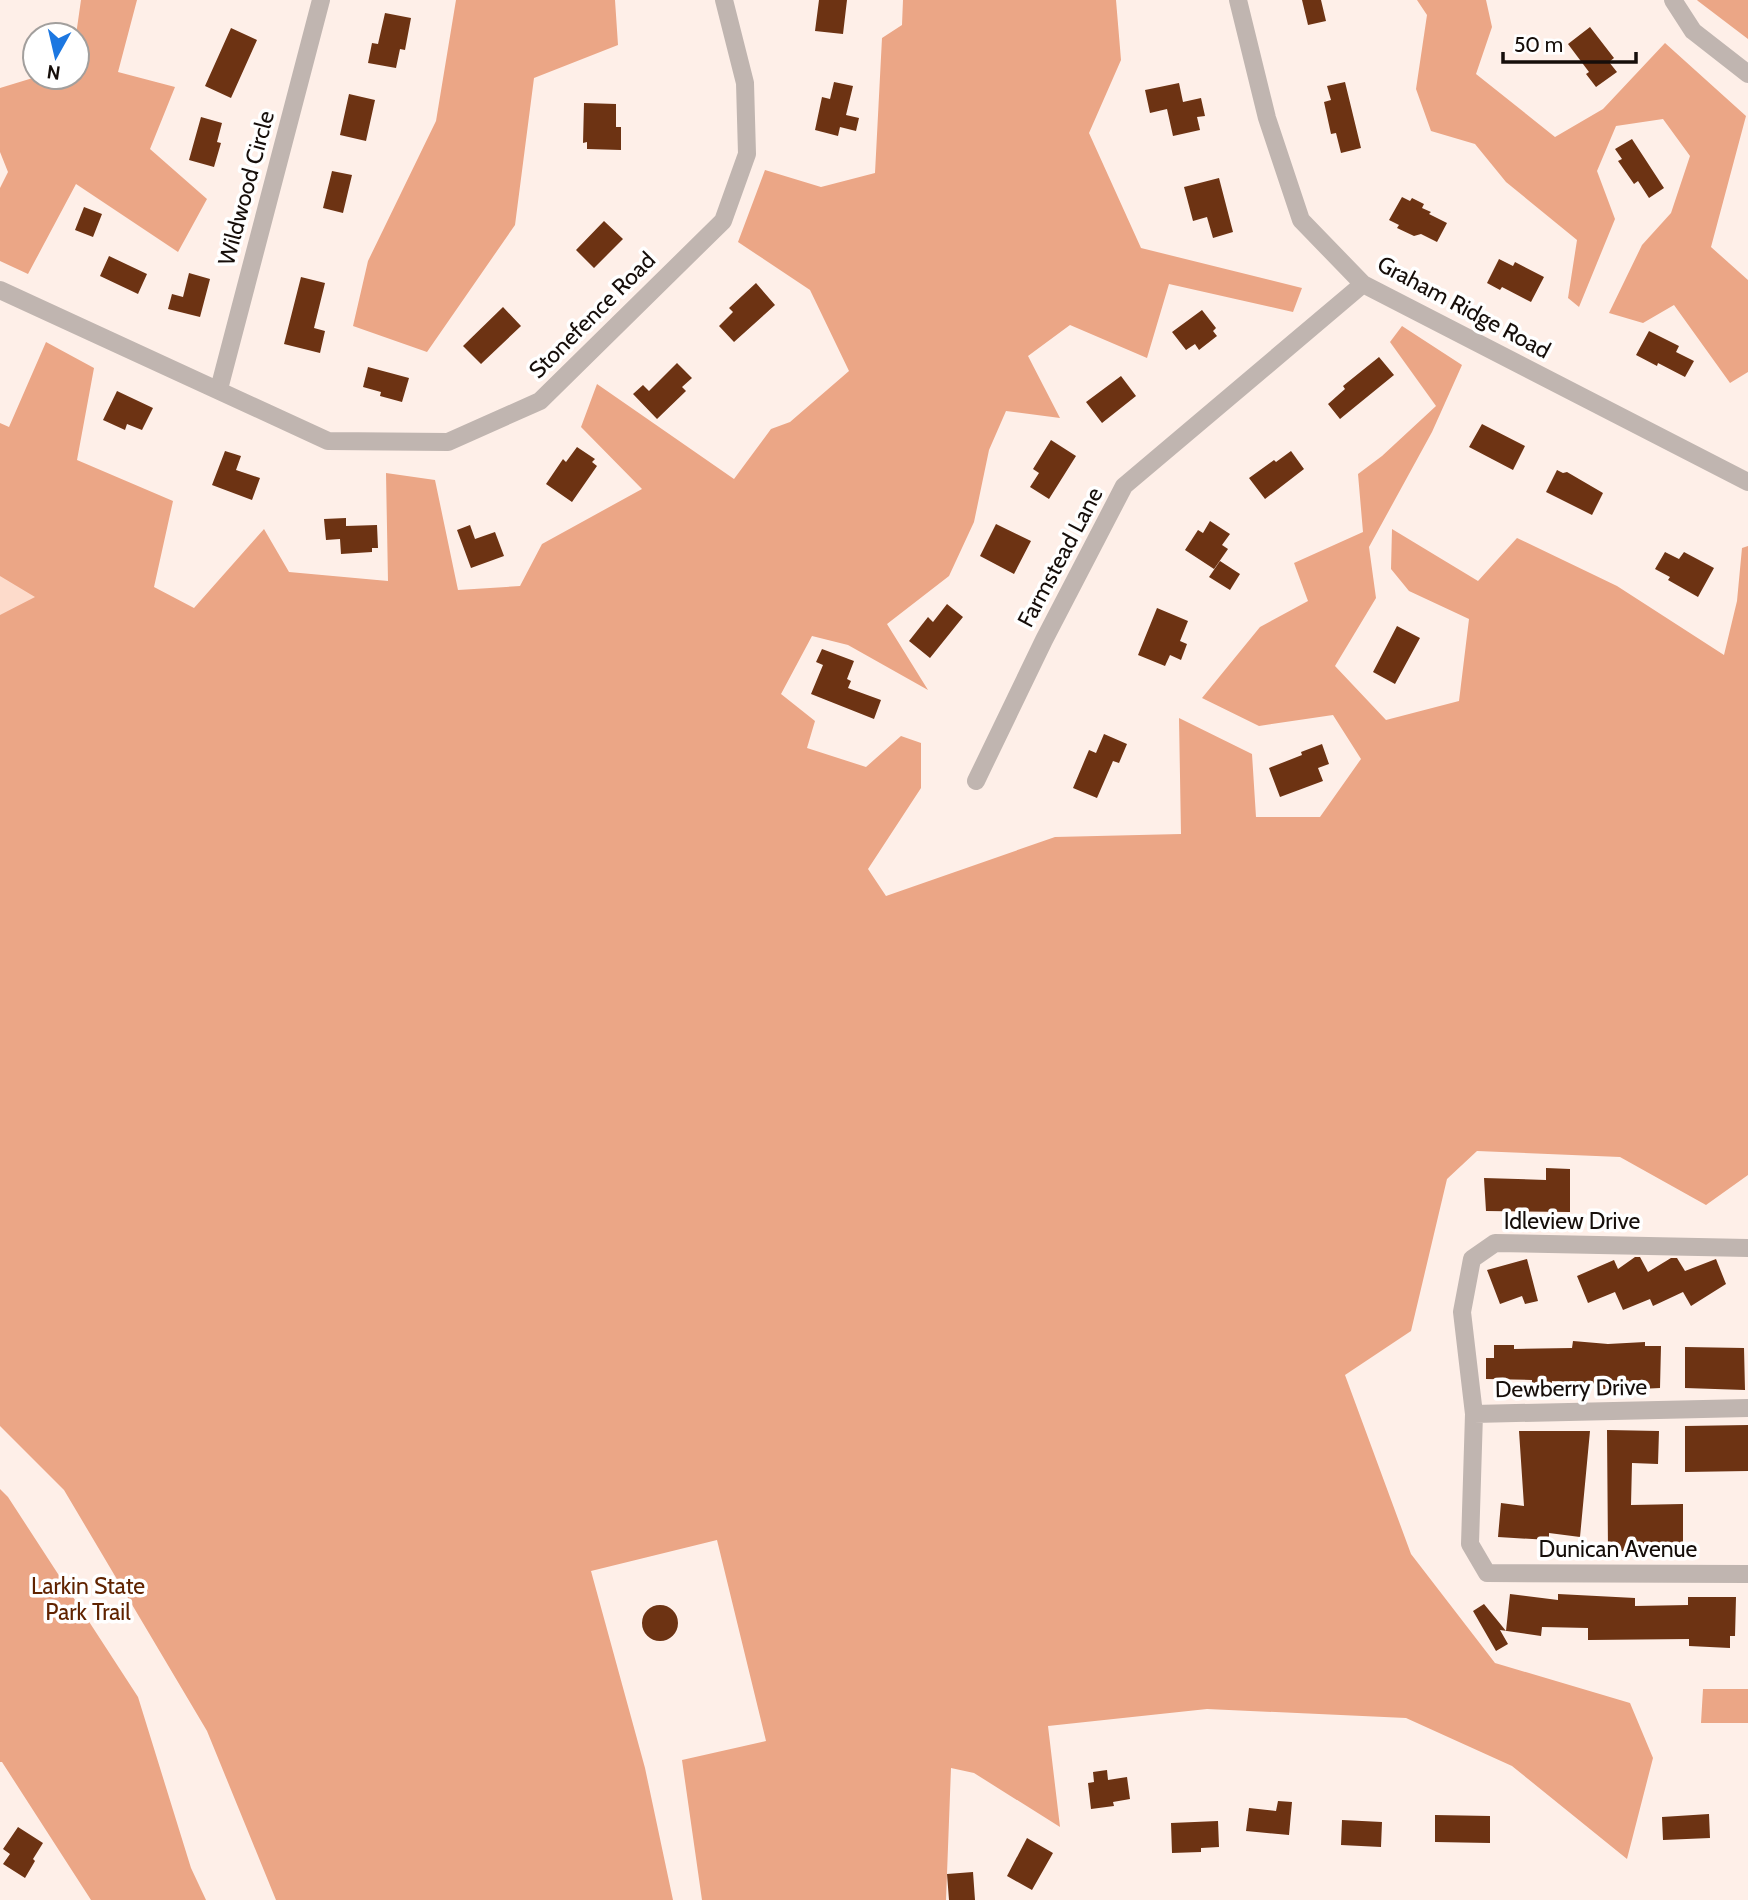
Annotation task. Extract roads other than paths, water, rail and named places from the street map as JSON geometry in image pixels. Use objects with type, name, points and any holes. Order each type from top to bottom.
[{"type":"street","name":"Wildwood Circle","points":[[219,389],[321,0]]},
{"type":"street","name":"Stonefence Road","points":[[0,290],[328,441],[448,443],[540,401],[723,220],[747,154],[745,83],[724,0]]},
{"type":"street","name":"Graham Ridge Road","points":[[1238,0],[1266,118],[1301,220],[1363,284],[1748,482]]},
{"type":"street","points":[[1673,0],[1693,31],[1748,74]]},
{"type":"street","name":"Farmstead Lane","points":[[976,781],[1044,640],[1125,486],[1363,284]]},
{"type":"street","name":"Idleview Drive","points":[[1474,1415],[1462,1312],[1472,1259],[1495,1244],[1748,1248]]},
{"type":"street","name":"Dewberry Drive","points":[[1487,1573],[1470,1544],[1474,1415],[1748,1408]]},
{"type":"street","name":"Dunican Avenue","points":[[1487,1573],[1748,1574]]},
{"type":"park label","name":"Larkin State Park Trail","points":[[88,1599]]}]
